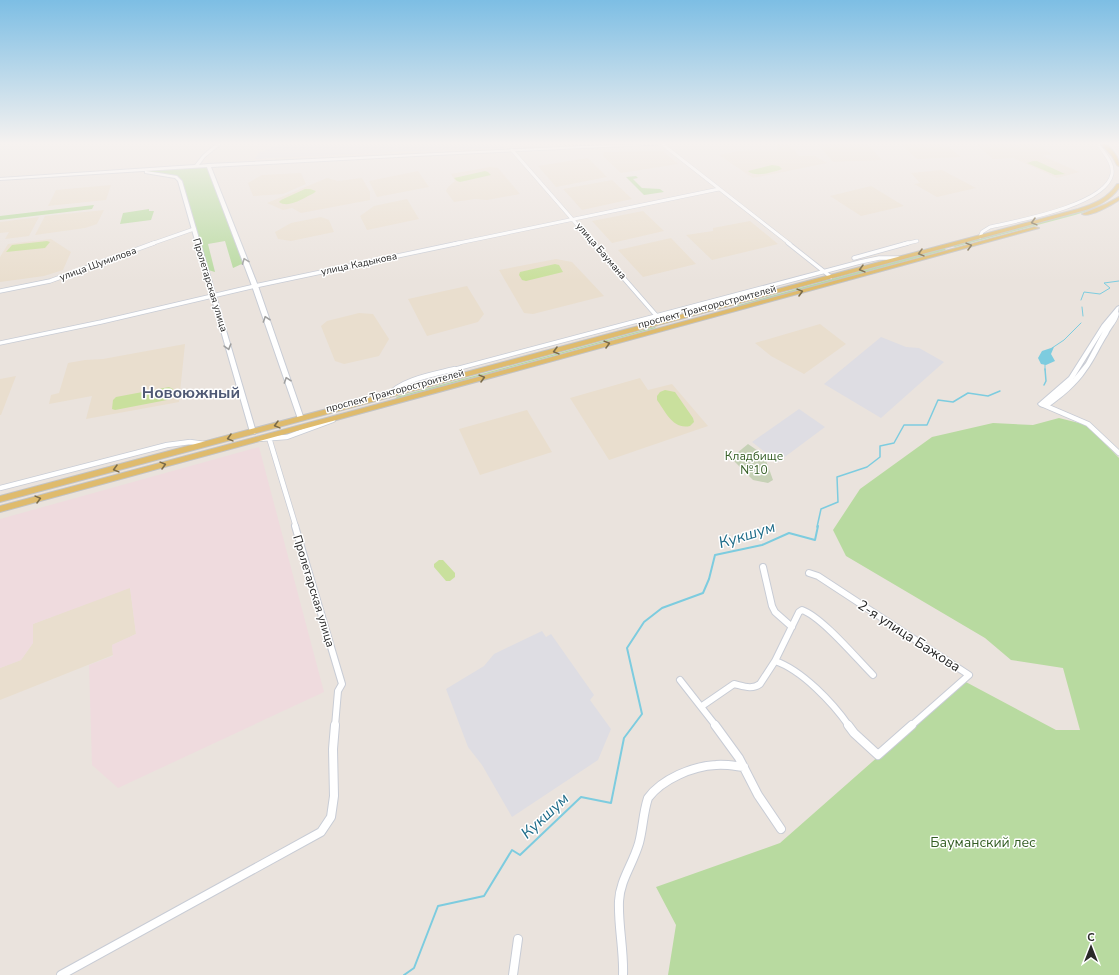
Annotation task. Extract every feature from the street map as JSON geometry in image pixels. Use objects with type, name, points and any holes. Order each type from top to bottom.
[{"type":"main road","name":"проспект Тракторостроителей","points":[[0,509],[188,454],[208,444],[1090,207],[1107,199],[1116,190]]},
{"type":"main road","name":"проспект Тракторостроителей","points":[[0,500],[76,479],[258,439],[1086,214],[1108,206],[1119,198]]},
{"type":"main road","points":[[944,247],[951,251]]},
{"type":"main road","points":[[662,322],[667,328]]},
{"type":"main road","points":[[298,428],[301,419]]},
{"type":"main road","points":[[253,432],[258,439]]},
{"type":"main road","points":[[75,488],[76,479]]},
{"type":"street","name":"Пролетарская улица","points":[[182,190],[253,432]]},
{"type":"street","points":[[218,190],[255,286],[301,419]]},
{"type":"street","name":"улица Баумана","points":[[547,190],[662,322]]},
{"type":"street","name":"улица Кадыкова","points":[[0,343],[101,322],[255,286],[717,190]]},
{"type":"street","points":[[720,190],[831,277]]},
{"type":"street","points":[[980,237],[985,230],[1073,205],[1089,199],[1104,190]]},
{"type":"street","name":"улица Шумилова","points":[[0,291],[50,281],[194,229]]},
{"type":"street","points":[[854,258],[917,241]]},
{"type":"street","name":"проспект Тракторостроителей","points":[[388,396],[391,392],[408,382],[878,258],[899,258]]},
{"type":"street","points":[[1044,405],[1068,389],[1093,349],[1109,318],[1119,308]]},
{"type":"street","points":[[1093,349],[1119,314]]},
{"type":"street","points":[[431,376],[445,380]]},
{"type":"street","points":[[1044,405],[1088,424],[1119,453]]},
{"type":"street","points":[[258,439],[270,441],[313,428],[345,415]]},
{"type":"street","name":"Пролетарская улица","points":[[61,975],[321,832],[331,817],[334,796],[332,749],[338,691],[342,684],[270,441]]},
{"type":"street","points":[[0,488],[166,445],[190,442],[208,444]]},
{"type":"street","points":[[763,567],[772,606],[776,612],[792,627]]},
{"type":"street","name":"2-я улица Бажова","points":[[775,661],[798,672],[841,715],[854,733],[878,755],[969,675],[818,576],[809,574]]},
{"type":"street","points":[[702,706],[734,684],[755,689],[760,686],[775,661],[799,612],[802,610],[808,612],[821,622],[873,675]]},
{"type":"street","points":[[680,680],[702,706],[739,758],[758,795],[781,829]]},
{"type":"street","points":[[623,975],[624,956],[620,920],[620,891],[622,878],[633,861],[640,841],[644,810],[653,790],[665,782],[706,766],[719,765],[744,767]]},
{"type":"street","points":[[513,975],[518,939]]},
{"type":"shaded area","points":[[56,190],[110,190],[106,200],[48,206]]},
{"type":"shaded area","points":[[250,190],[293,190],[283,194],[253,196]]},
{"type":"shaded area","points":[[299,190],[369,190],[370,192],[370,200],[301,213],[292,208],[283,210],[267,203]]},
{"type":"shaded area","points":[[373,190],[416,190],[377,197]]},
{"type":"shaded area","points":[[447,190],[516,190],[520,194],[487,200],[475,199],[454,202],[446,191]]},
{"type":"shaded area","points":[[563,190],[622,190],[632,199],[582,210]]},
{"type":"shaded area","points":[[857,190],[877,190],[904,206],[861,216],[830,196]]},
{"type":"shaded area","points":[[924,190],[970,190],[937,197]]},
{"type":"shaded area","points":[[407,199],[419,219],[367,230],[360,216],[374,206]]},
{"type":"shaded area","points":[[104,210],[97,224],[85,228],[35,235],[45,216]]},
{"type":"shaded area","points":[[643,211],[664,231],[612,243],[592,221]]},
{"type":"shaded area","points":[[39,217],[29,236],[5,239],[9,232],[0,233],[0,222]]},
{"type":"shaded area","points":[[321,217],[329,220],[334,232],[291,241],[278,239],[275,232],[291,223]]},
{"type":"shaded area","points":[[750,221],[778,244],[712,260],[686,235],[713,231],[713,228]]},
{"type":"shaded area","points":[[671,238],[696,264],[643,277],[618,250]]},
{"type":"shaded area","points":[[51,239],[71,252],[63,270],[44,276],[0,282],[0,257],[8,244]]},
{"type":"shaded area","points":[[556,259],[572,262],[604,296],[533,314],[524,313],[499,270]]},
{"type":"shaded area","points":[[467,286],[484,314],[478,322],[427,336],[408,299]]},
{"type":"shaded area","points":[[359,313],[373,314],[389,339],[379,356],[344,364],[335,361],[321,326],[327,321]]},
{"type":"shaded area","points":[[820,324],[846,344],[804,374],[771,356],[755,343]]},
{"type":"shaded area","points":[[881,337],[906,347],[919,348],[944,362],[881,418],[824,384]]},
{"type":"shaded area","points":[[185,344],[179,402],[86,419],[92,396],[49,404],[51,395],[59,393],[68,363],[103,359]]},
{"type":"shaded area","points":[[16,376],[1,415],[0,415],[0,379]]},
{"type":"shaded area","points":[[640,378],[648,390],[672,384],[708,426],[609,460],[570,398]]},
{"type":"shaded area","points":[[799,409],[825,427],[778,462],[752,442]]},
{"type":"shaded area","points":[[527,410],[552,452],[480,475],[459,429]]},
{"type":"shaded area","points":[[259,447],[324,692],[118,788],[92,765],[89,665],[113,656],[112,645],[136,634],[130,588],[33,624],[33,643],[21,660],[0,668],[0,519]]},
{"type":"shaded area","points":[[130,587],[136,634],[112,645],[113,655],[0,700],[0,668],[21,660],[33,643],[33,624]]},
{"type":"shaded area","points":[[542,631],[546,637],[551,634],[594,695],[590,700],[611,729],[598,760],[512,817],[482,765],[468,747],[446,689],[484,666],[494,654]]},
{"type":"green space","points":[[182,190],[217,190],[246,262],[233,268],[225,241],[208,244],[215,272],[205,269]]},
{"type":"green space","points":[[304,190],[316,191],[292,203],[283,204],[279,202]]},
{"type":"green space","points":[[638,190],[661,190],[664,192],[644,195]]},
{"type":"green space","points":[[94,205],[92,209],[0,220],[0,216]]},
{"type":"green space","points":[[1092,208],[1094,209],[1075,215],[955,247],[953,246]]},
{"type":"green space","points":[[149,209],[149,211],[154,211],[151,220],[120,224],[123,213]]},
{"type":"green space","points":[[47,241],[50,242],[45,248],[6,252],[12,245]]},
{"type":"green space","points":[[944,248],[946,250],[736,307],[735,306]]},
{"type":"green space","points":[[555,264],[559,265],[563,272],[526,281],[522,280],[519,275],[520,272]]},
{"type":"green space","points":[[655,327],[656,328],[397,398],[396,397]]},
{"type":"green space","points":[[169,387],[173,389],[172,397],[167,400],[115,410],[112,409],[113,400],[116,397]]},
{"type":"green space","points":[[665,390],[675,392],[693,418],[694,422],[690,426],[679,425],[670,419],[666,414],[657,400],[657,396],[660,392]]},
{"type":"green space","name":"Бауманский лес","points":[[1059,418],[1087,425],[1119,458],[1119,975],[668,975],[676,925],[656,887],[780,843],[964,681],[1056,730],[1080,730],[1063,668],[1011,660],[985,638],[846,556],[833,530],[860,489],[932,437],[993,423],[1033,425]]},
{"type":"green space","name":"Кладбище №10","points":[[748,444],[764,455],[773,480],[768,483],[753,480],[731,458]]},
{"type":"green space","points":[[439,560],[443,560],[455,573],[455,577],[450,581],[446,581],[434,567],[434,564]]},
{"type":"water","points":[[1054,347],[1051,354],[1055,361],[1046,365],[1041,364],[1038,358],[1042,351]]},
{"type":"waterway","name":"Кукшум","points":[[1081,300],[1084,292],[1100,294],[1110,288],[1104,283],[1119,281]]},
{"type":"waterway","name":"Кукшум","points":[[1082,307],[1083,316]]},
{"type":"waterway","name":"Кукшум","points":[[1052,348],[1064,340],[1081,323]]},
{"type":"waterway","name":"Кукшум","points":[[1045,363],[1045,369]]},
{"type":"waterway","name":"Кукшум","points":[[1044,385],[1046,381],[1045,369]]},
{"type":"waterway","name":"Кукшум","points":[[817,527],[821,509],[838,502],[837,477],[867,467],[880,457],[880,446],[894,443],[904,425],[927,425],[938,400],[953,402],[968,393],[988,396],[1000,391]]},
{"type":"waterway","name":"Кукшум","points":[[404,975],[414,968],[438,906],[484,896],[512,850],[520,855],[581,797],[611,803],[624,738],[642,714],[627,648],[644,622],[662,608],[703,593],[709,579],[715,555],[762,545],[789,533],[815,540],[818,526]]},
{"type":"district","name":"Новоюжный","points":[[191,393]]}]
